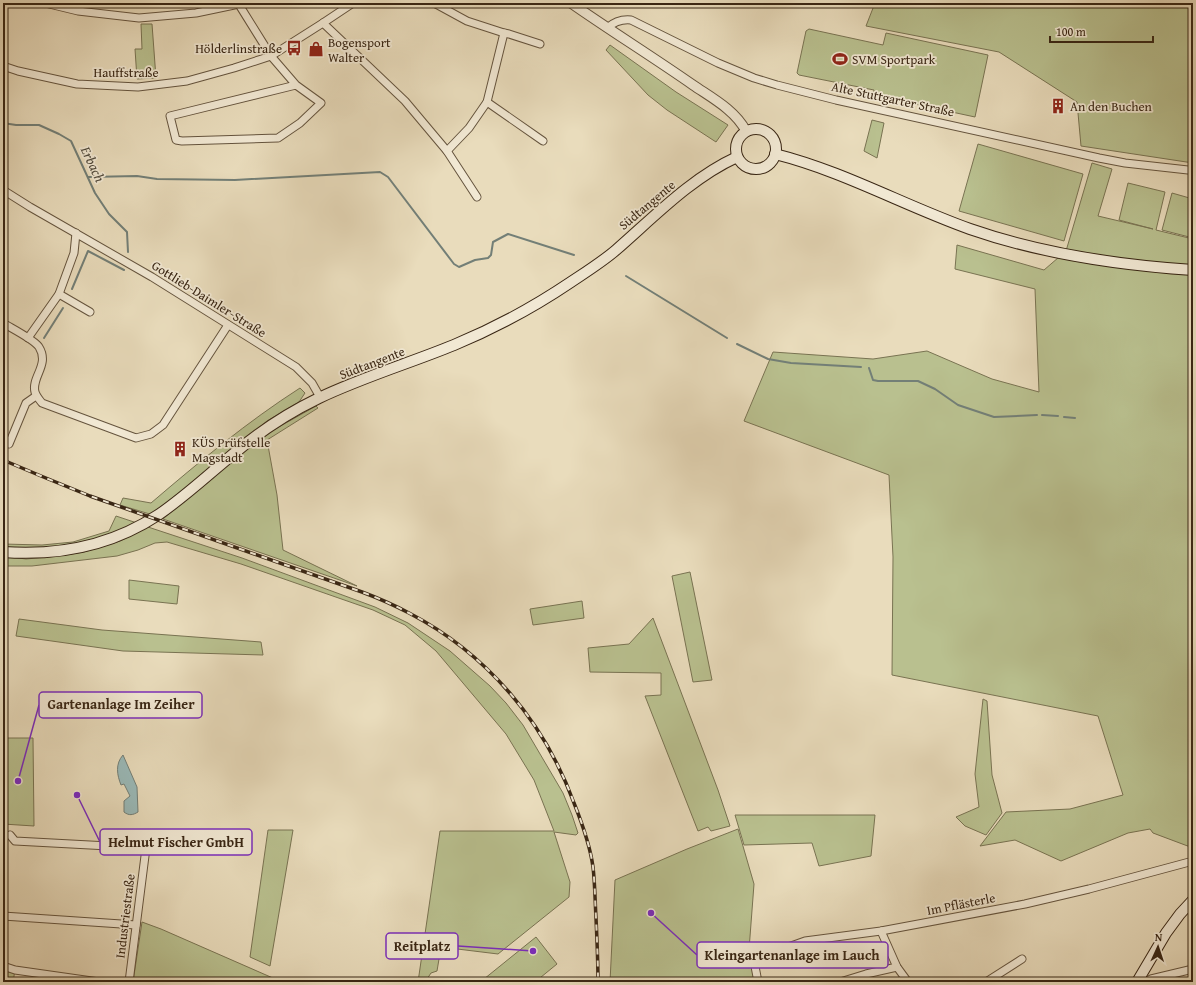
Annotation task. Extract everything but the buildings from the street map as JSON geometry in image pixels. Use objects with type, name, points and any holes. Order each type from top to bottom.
[{"type":"main road","points":[[752,128],[759,129],[771,135],[776,147],[776,154],[769,164],[764,167],[758,169],[752,168],[746,166],[737,157],[736,145],[741,134],[752,128]]},
{"type":"main road","points":[[776,154],[819,167],[937,216],[1002,239],[1080,257],[1137,266],[1193,270]]},
{"type":"main road","name":"Südtangente","points":[[3,552],[50,552],[72,549],[109,539],[129,531],[157,516],[177,502],[236,452],[273,424],[320,397],[482,333],[520,314],[561,289],[603,260],[693,184],[737,157]]},
{"type":"main road","points":[[1145,979],[1166,933],[1193,900]]},
{"type":"street","points":[[45,3],[78,11],[139,18],[196,13],[239,3],[271,56],[296,85],[321,103],[300,123],[278,138],[176,140],[170,116],[296,85]]},
{"type":"street","points":[[271,56],[353,3]]},
{"type":"street","points":[[434,3],[467,21],[540,44]]},
{"type":"street","points":[[571,3],[724,107],[735,116],[746,131]]},
{"type":"street","name":"Alte Stuttgarter Straße","points":[[607,28],[618,21],[631,20],[718,63],[754,78],[836,100],[1125,163],[1188,170]]},
{"type":"street","points":[[323,23],[404,100],[447,151],[478,197]]},
{"type":"street","points":[[447,151],[469,128],[487,102],[504,33]]},
{"type":"street","name":"Hauffstraße","points":[[3,66],[18,71],[78,84],[138,87],[187,81],[271,56]]},
{"type":"street","points":[[487,102],[543,141]]},
{"type":"street","name":"Gottlieb-Daimler-Straße","points":[[3,190],[152,277],[296,367],[312,383],[320,397]]},
{"type":"street","points":[[28,338],[59,294],[74,253],[76,233]]},
{"type":"street","points":[[59,294],[90,312]]},
{"type":"street","points":[[3,323],[39,346],[43,362],[34,390],[36,396],[42,403],[136,438],[151,434],[163,425],[228,325]]},
{"type":"street","points":[[3,439],[9,444],[26,403],[36,396]]},
{"type":"street","name":"Industriestraße","points":[[10,835],[15,841],[146,848],[129,982]]},
{"type":"street","name":"Im Pflästerle","points":[[758,982],[754,961],[777,950],[805,941],[881,931],[1025,904],[1089,889],[1193,861]]},
{"type":"street","points":[[3,916],[136,925]]},
{"type":"street","points":[[881,931],[897,967],[908,982]]},
{"type":"street","points":[[986,982],[1022,959]]},
{"type":"street","points":[[3,966],[15,970],[99,982]]},
{"type":"street","points":[[840,982],[897,967]]},
{"type":"street","points":[[1145,979],[1193,969]]},
{"type":"green space","points":[[875,3],[1039,3],[1071,6],[1073,3],[1193,3],[1193,163],[1081,146],[1077,102],[999,52],[866,26]]},
{"type":"green space","points":[[141,24],[152,24],[156,78],[137,79],[135,49],[142,49]]},
{"type":"green space","points":[[809,29],[883,45],[886,33],[988,55],[975,117],[873,95],[874,90],[799,75],[797,73],[806,31]]},
{"type":"green space","points":[[610,45],[676,92],[728,125],[716,142],[667,110],[648,95],[606,50]]},
{"type":"green space","points":[[872,120],[884,123],[877,158],[864,151]]},
{"type":"green space","points":[[978,144],[1083,174],[1064,241],[959,211]]},
{"type":"green space","points":[[1092,163],[1112,169],[1098,216],[1153,229],[1119,220],[1128,183],[1165,192],[1156,230],[1193,239],[1193,848],[1153,833],[1150,829],[1128,833],[1061,861],[1015,840],[980,846],[1006,812],[1070,809],[1123,795],[1098,716],[892,675],[893,557],[889,475],[744,421],[773,352],[873,359],[927,351],[992,379],[1039,392],[1035,289],[955,269],[957,245],[1044,270],[1066,251]]},
{"type":"green space","points":[[1172,193],[1193,199],[1193,238],[1162,230]]},
{"type":"green space","points":[[300,388],[305,393],[299,402],[267,421],[153,515],[120,505],[123,498],[151,503],[242,429]]},
{"type":"green space","points":[[316,406],[318,408],[267,440],[277,495],[283,550],[357,586],[163,519],[243,450],[268,433]]},
{"type":"green space","points":[[116,516],[137,523],[102,538],[55,549],[3,548],[3,544],[42,545],[73,542],[109,531]]},
{"type":"green space","points":[[148,527],[242,558],[375,607],[408,623],[450,651],[490,686],[506,703],[523,725],[563,793],[572,815],[578,833],[576,835],[554,832],[570,882],[569,897],[498,954],[441,947],[437,971],[431,973],[425,982],[418,982],[440,831],[554,831],[534,780],[506,734],[436,651],[405,625],[373,610],[241,564],[167,542],[155,543],[117,556],[32,566],[3,566],[3,556],[26,559],[84,552],[120,541]]},
{"type":"green space","points":[[690,572],[712,680],[693,682],[672,576]]},
{"type":"green space","points":[[129,580],[179,586],[177,604],[129,599]]},
{"type":"green space","points":[[582,601],[584,618],[533,625],[530,609]]},
{"type":"green space","points":[[653,618],[718,790],[730,826],[711,831],[708,827],[698,831],[645,696],[661,695],[661,673],[590,672],[588,648],[629,644]]},
{"type":"green space","points":[[19,619],[102,630],[261,642],[263,655],[123,651],[16,636]]},
{"type":"green space","points":[[983,699],[987,701],[992,775],[1002,813],[986,835],[965,826],[956,817],[979,807],[975,774]]},
{"type":"green space","points":[[3,738],[33,738],[34,826],[3,824]]},
{"type":"green space","points":[[735,815],[875,815],[871,856],[819,866],[812,843],[744,845]]},
{"type":"green space","points":[[738,829],[754,884],[748,963],[754,968],[756,982],[610,982],[615,880]]},
{"type":"green space","points":[[268,830],[293,830],[270,966],[250,957]]},
{"type":"green space","points":[[142,922],[161,929],[282,982],[133,982]]},
{"type":"green space","points":[[536,937],[557,964],[535,982],[487,982],[484,979]]},
{"type":"green space","points":[[3,963],[15,970],[13,982],[3,982]]},
{"type":"water","points":[[123,755],[137,787],[138,812],[131,815],[124,812],[124,801],[130,796],[124,784],[121,785],[118,777],[118,766],[120,758]]},
{"type":"waterway","name":"Erbach","points":[[3,123],[16,125],[39,125],[71,141],[95,193],[109,214],[127,232],[128,252]]},
{"type":"waterway","points":[[88,177],[137,176],[157,179],[235,180],[380,172],[388,177],[454,264],[459,267],[475,260],[488,258],[491,255],[493,242],[508,234],[574,255]]},
{"type":"waterway","points":[[72,289],[88,251],[124,270]]},
{"type":"waterway","points":[[626,276],[727,338]]},
{"type":"waterway","points":[[44,338],[63,308]]},
{"type":"waterway","points":[[737,344],[768,359],[791,363],[861,367]]},
{"type":"waterway","points":[[869,368],[873,380],[918,381],[935,389],[958,405],[994,417],[1037,415]]},
{"type":"waterway","points":[[1042,415],[1058,416]]},
{"type":"waterway","points":[[1064,417],[1075,418]]},
{"type":"railway","points":[[3,460],[90,496],[380,599],[398,607],[437,629],[463,648],[487,669],[509,692],[529,717],[546,744],[561,773],[583,826],[592,859],[594,873],[598,982]]},
{"type":"place","name":"Hölderlinstraße","points":[[294,48]]},
{"type":"place","name":"Bogensport Walter","points":[[316,49]]},
{"type":"place","name":"SVM Sportpark","points":[[840,59]]},
{"type":"place","name":"An den Buchen","points":[[1058,106]]},
{"type":"place","name":"KÜS Prüfstelle Magstadt","points":[[180,449]]},
{"type":"place","name":"Gartenanlage Im Zeiher","points":[[18,781]]},
{"type":"place","name":"Helmut Fischer GmbH","points":[[77,795]]},
{"type":"place","name":"Kleingartenanlage im Lauch","points":[[651,913]]},
{"type":"place","name":"Reitplatz","points":[[533,951]]}]
